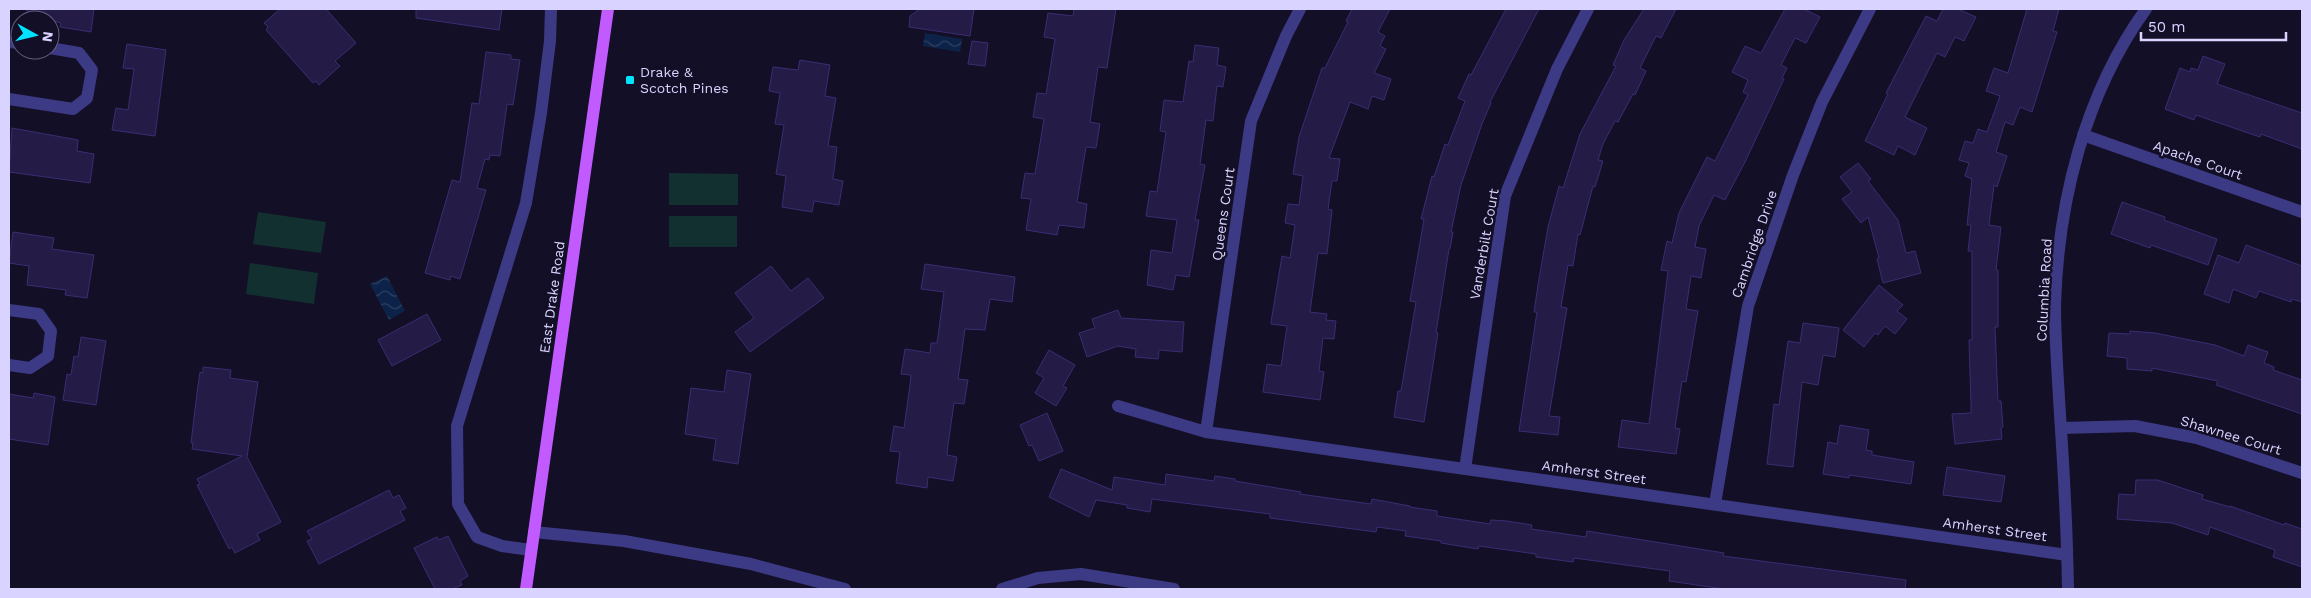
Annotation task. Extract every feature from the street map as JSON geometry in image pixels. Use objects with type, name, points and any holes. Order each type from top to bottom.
[{"type":"main road","name":"East Drake Road","points":[[526,589],[608,9]]},
{"type":"street","points":[[531,550],[502,546],[477,538],[458,504],[457,426],[526,203],[541,113],[550,42],[551,9]]},
{"type":"street","name":"Queens Court","points":[[1206,432],[1251,121],[1286,36],[1300,9]]},
{"type":"street","name":"Vanderbilt Court","points":[[1465,469],[1505,196],[1558,69],[1588,9]]},
{"type":"street","name":"Cambridge Drive","points":[[1715,504],[1748,306],[1790,184],[1822,102],[1870,9]]},
{"type":"street","name":"Columbia Road","points":[[2068,589],[2055,306],[2058,254],[2066,203],[2083,135],[2099,92],[2117,54],[2146,9]]},
{"type":"street","points":[[9,98],[73,109],[86,98],[92,70],[79,53],[60,50]]},
{"type":"street","name":"Apache Court","points":[[2083,135],[2302,212]]},
{"type":"street","points":[[9,310],[39,314],[51,331],[48,356],[30,368],[9,365]]},
{"type":"street","name":"Amherst Street","points":[[1118,406],[1206,432],[2067,555]]},
{"type":"street","name":"Shawnee Court","points":[[2061,428],[2135,426],[2197,438],[2302,473]]},
{"type":"street","points":[[534,532],[624,541],[741,562],[845,589]]},
{"type":"street","points":[[1002,589],[1038,578],[1081,574],[1097,583],[1174,589]]},
{"type":"green space","points":[[669,173],[738,174],[738,205],[669,205]]},
{"type":"green space","points":[[258,212],[326,222],[321,253],[253,244]]},
{"type":"green space","points":[[669,216],[737,216],[737,247],[669,247]]},
{"type":"green space","points":[[250,263],[318,273],[314,304],[246,294]]},
{"type":"water","points":[[925,33],[962,39],[960,52],[923,46]]},
{"type":"water","points":[[387,276],[405,311],[389,320],[370,284]]},
{"type":"building","points":[[94,9],[91,32],[60,27],[60,10],[27,10]]},
{"type":"building","points":[[280,9],[326,9],[356,43],[335,61],[340,66],[319,85],[316,81],[313,83],[266,30],[268,27],[264,23]]},
{"type":"building","points":[[416,9],[502,9],[499,30],[416,18]]},
{"type":"building","points":[[920,9],[974,9],[970,36],[909,27],[910,16]]},
{"type":"building","points":[[1074,9],[1116,9],[1107,68],[1098,67],[1090,122],[1100,124],[1096,148],[1086,147],[1077,202],[1087,204],[1084,228],[1059,225],[1057,235],[1026,230],[1031,199],[1021,198],[1025,173],[1035,174],[1044,119],[1033,117],[1037,93],[1046,94],[1055,39],[1044,37],[1048,13],[1073,16]]},
{"type":"building","points":[[1352,9],[1390,9],[1378,32],[1385,36],[1380,46],[1386,49],[1374,73],[1391,79],[1384,100],[1372,96],[1368,109],[1350,102],[1329,158],[1340,159],[1337,181],[1332,181],[1328,209],[1332,210],[1327,254],[1318,253],[1310,312],[1327,314],[1326,320],[1336,321],[1334,339],[1323,338],[1319,371],[1324,372],[1320,400],[1263,392],[1267,364],[1281,366],[1287,326],[1271,324],[1271,322],[1282,256],[1290,258],[1295,225],[1285,223],[1288,204],[1299,205],[1303,176],[1293,174],[1299,137],[1322,68],[1325,68],[1348,22],[1346,21]]},
{"type":"building","points":[[1506,9],[1539,9],[1490,102],[1461,185],[1451,232],[1453,232],[1436,333],[1438,333],[1424,422],[1394,417],[1398,391],[1401,391],[1416,302],[1410,301],[1424,219],[1421,219],[1432,176],[1434,177],[1445,144],[1448,145],[1465,101],[1458,98],[1469,74],[1471,75]]},
{"type":"building","points":[[1644,9],[1676,9],[1661,38],[1656,36],[1640,68],[1646,71],[1635,95],[1633,94],[1618,122],[1615,121],[1603,144],[1598,160],[1603,161],[1595,187],[1593,186],[1580,235],[1578,234],[1573,266],[1568,265],[1561,307],[1567,308],[1549,416],[1560,417],[1558,435],[1519,431],[1537,312],[1534,312],[1538,285],[1548,227],[1559,186],[1563,188],[1580,134],[1616,66],[1613,65],[1624,40]]},
{"type":"building","points":[[1785,9],[1804,9],[1820,17],[1806,43],[1795,38],[1781,65],[1787,68],[1782,78],[1784,79],[1745,162],[1725,200],[1714,195],[1699,226],[1695,247],[1706,249],[1701,278],[1691,276],[1686,309],[1698,311],[1686,382],[1682,381],[1675,428],[1680,429],[1676,454],[1618,447],[1622,420],[1649,424],[1668,271],[1661,270],[1667,241],[1672,243],[1679,213],[1707,157],[1715,161],[1748,95],[1743,92],[1748,80],[1732,72],[1745,46],[1761,53]]},
{"type":"building","points":[[1943,9],[1958,9],[1976,17],[1964,41],[1955,37],[1945,57],[1937,53],[1905,117],[1927,128],[1915,155],[1898,146],[1894,155],[1865,141],[1888,94],[1886,93],[1926,16],[1937,21]]},
{"type":"building","points":[[2027,9],[2059,9],[2053,31],[2057,32],[2032,112],[2020,107],[2013,125],[2005,122],[1996,152],[2007,156],[1997,187],[1994,185],[1989,225],[2001,227],[1996,270],[1998,270],[1998,327],[1995,327],[1998,401],[2001,401],[2003,427],[2001,428],[2002,439],[1955,444],[1952,414],[1971,413],[1969,340],[1972,340],[1972,251],[1968,251],[1971,225],[1967,225],[1972,179],[1965,176],[1969,163],[1959,160],[1965,141],[1973,143],[1978,129],[1987,132],[2000,96],[1986,91],[1994,68],[2008,73]]},
{"type":"building","points":[[972,41],[988,43],[985,66],[968,64]]},
{"type":"building","points":[[127,44],[166,50],[155,136],[112,130],[116,108],[128,110],[134,69],[123,68]]},
{"type":"building","points":[[1195,45],[1219,48],[1217,65],[1226,67],[1223,87],[1217,86],[1213,121],[1206,120],[1200,164],[1205,165],[1195,220],[1199,220],[1189,277],[1176,275],[1173,290],[1147,285],[1151,250],[1172,253],[1177,220],[1146,216],[1150,191],[1157,192],[1166,132],[1160,131],[1164,100],[1183,102],[1189,61],[1193,62]]},
{"type":"building","points":[[486,52],[511,55],[511,59],[520,60],[513,105],[507,104],[500,156],[490,155],[489,160],[485,159],[477,188],[486,190],[460,279],[451,276],[450,280],[425,273],[452,180],[460,182],[472,103],[479,104]]},
{"type":"building","points":[[2203,56],[2225,64],[2217,84],[2302,113],[2302,149],[2261,134],[2260,137],[2196,115],[2194,120],[2165,109],[2180,68],[2190,72],[2191,68],[2198,70]]},
{"type":"building","points":[[800,60],[830,65],[825,96],[836,98],[828,146],[837,147],[833,179],[843,181],[839,205],[814,201],[812,212],[782,207],[786,176],[776,174],[784,125],[775,124],[780,93],[769,91],[773,67],[798,70]]},
{"type":"building","points":[[12,128],[78,140],[77,151],[94,154],[90,183],[9,172]]},
{"type":"building","points":[[1858,163],[1871,179],[1868,181],[1898,220],[1906,253],[1915,251],[1921,273],[1883,283],[1877,259],[1879,258],[1868,217],[1861,223],[1842,199],[1852,192],[1840,177]]},
{"type":"building","points":[[2122,202],[2165,217],[2164,220],[2217,239],[2208,265],[2151,245],[2150,248],[2111,234]]},
{"type":"building","points":[[13,232],[54,238],[52,249],[94,255],[87,298],[65,295],[66,290],[27,285],[29,266],[9,263]]},
{"type":"building","points":[[2246,245],[2302,266],[2302,302],[2292,299],[2291,302],[2259,291],[2256,298],[2233,289],[2229,303],[2204,294],[2218,255],[2239,263]]},
{"type":"building","points":[[925,264],[1015,277],[1012,302],[990,299],[985,330],[965,329],[958,379],[968,380],[964,404],[954,403],[947,455],[957,457],[953,481],[928,477],[927,488],[896,483],[900,452],[890,451],[894,426],[904,428],[911,375],[901,374],[905,349],[930,353],[931,343],[937,343],[944,292],[921,289]]},
{"type":"building","points":[[771,266],[791,291],[808,278],[824,298],[750,352],[735,332],[754,318],[735,293]]},
{"type":"building","points":[[1879,285],[1903,305],[1897,311],[1907,319],[1895,334],[1885,326],[1878,335],[1875,333],[1864,347],[1843,330]]},
{"type":"building","points":[[1118,310],[1121,318],[1184,322],[1182,352],[1159,350],[1158,359],[1135,357],[1136,349],[1118,346],[1087,357],[1079,333],[1095,328],[1092,319]]},
{"type":"building","points":[[427,314],[441,340],[392,366],[378,340]]},
{"type":"building","points":[[1803,323],[1839,328],[1835,357],[1823,355],[1818,385],[1802,382],[1793,467],[1767,464],[1774,404],[1779,405],[1788,341],[1800,343]]},
{"type":"building","points":[[2130,331],[2155,333],[2215,345],[2244,356],[2248,345],[2268,352],[2264,363],[2274,367],[2273,370],[2302,380],[2302,414],[2216,385],[2218,381],[2152,368],[2152,371],[2127,369],[2127,358],[2107,356],[2109,333],[2130,334]]},
{"type":"building","points":[[81,337],[106,341],[96,405],[63,400],[67,374],[71,375],[74,356],[78,357]]},
{"type":"building","points":[[1049,350],[1075,365],[1063,386],[1067,388],[1056,406],[1035,393],[1044,378],[1036,373]]},
{"type":"building","points":[[203,367],[231,370],[230,378],[258,382],[247,457],[281,522],[257,534],[260,540],[235,553],[232,547],[229,549],[197,485],[200,484],[197,479],[242,456],[192,449],[193,443],[191,443],[197,393],[200,372],[203,373]]},
{"type":"building","points":[[727,370],[751,374],[738,464],[713,460],[716,439],[685,434],[691,388],[724,392]]},
{"type":"building","points":[[34,393],[55,397],[48,445],[9,439],[9,394],[33,398]]},
{"type":"building","points":[[1047,413],[1063,451],[1039,461],[1032,445],[1029,446],[1020,425]]},
{"type":"building","points":[[1840,425],[1869,430],[1866,450],[1872,451],[1872,455],[1914,462],[1911,484],[1849,475],[1849,478],[1823,474],[1828,442],[1837,444]]},
{"type":"building","points":[[1947,467],[2005,476],[2001,502],[1943,495]]},
{"type":"building","points":[[1061,469],[1112,490],[1114,477],[1165,485],[1166,474],[1214,481],[1215,476],[1301,492],[1300,494],[1371,504],[1372,499],[1437,511],[1437,516],[1490,524],[1491,520],[1507,521],[1532,525],[1531,529],[1586,537],[1587,531],[1724,553],[1723,556],[1906,580],[1905,589],[1724,589],[1669,581],[1670,571],[1574,558],[1573,562],[1536,557],[1536,554],[1479,546],[1478,549],[1405,536],[1406,531],[1377,527],[1376,532],[1270,518],[1270,514],[1152,499],[1150,512],[1127,508],[1127,505],[1096,500],[1089,517],[1049,497]]},
{"type":"building","points":[[2136,480],[2158,480],[2203,495],[2202,499],[2302,529],[2302,567],[2273,557],[2275,550],[2210,527],[2208,535],[2172,523],[2117,519],[2119,494],[2135,495]]},
{"type":"building","points":[[389,490],[393,498],[399,495],[406,508],[400,511],[405,520],[319,564],[307,541],[312,539],[307,531]]},
{"type":"building","points":[[448,536],[468,576],[460,581],[462,585],[452,589],[435,589],[414,548],[437,537],[439,540]]},
{"type":"place","name":"Drake & Scotch Pines","points":[[630,80]]}]
